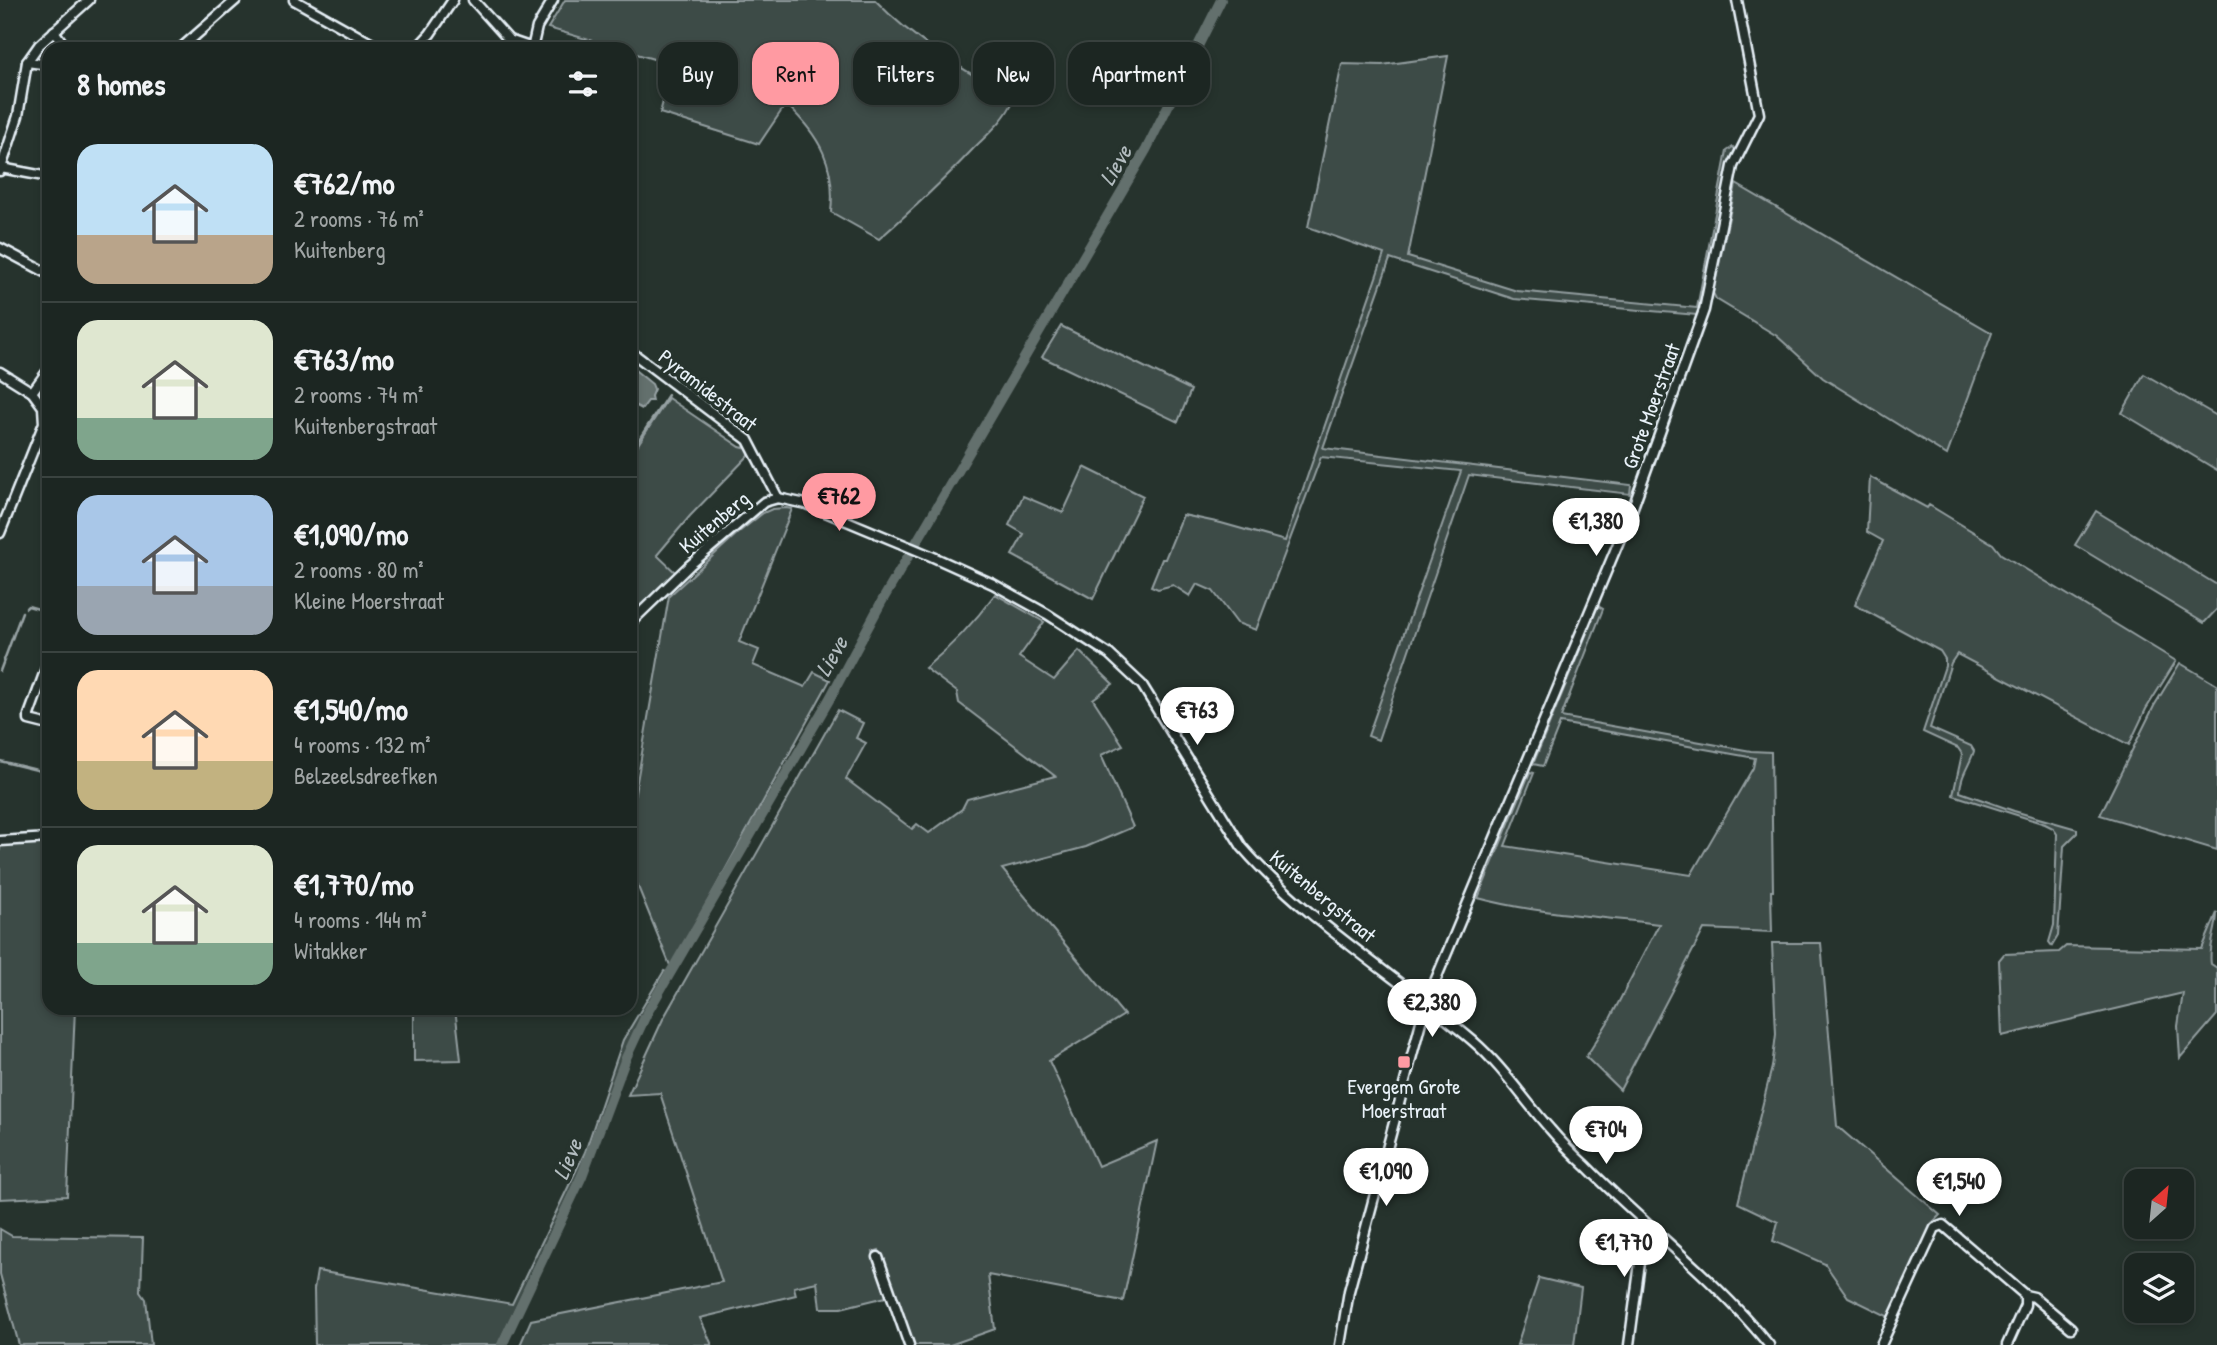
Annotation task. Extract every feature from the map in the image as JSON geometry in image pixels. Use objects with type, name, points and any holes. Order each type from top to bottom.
[{"type":"street","points":[[44,42],[89,0]]},
{"type":"street","points":[[193,42],[236,0]]},
{"type":"street","points":[[294,0],[366,42]]},
{"type":"street","points":[[423,42],[453,0]]},
{"type":"street","points":[[473,0],[509,40],[515,42]]},
{"type":"street","points":[[533,42],[537,27],[553,0]]},
{"type":"street","name":"Grote Moerstraat","points":[[1340,1345],[1349,1291],[1426,1003],[1632,510],[1704,310],[1733,166],[1759,114],[1737,0]]},
{"type":"street","points":[[54,31],[62,42]]},
{"type":"street","points":[[42,45],[27,62],[18,116],[1,170],[42,176]]},
{"type":"street","points":[[27,62],[42,64]]},
{"type":"street","points":[[0,137],[9,141]]},
{"type":"street","points":[[0,248],[42,270]]},
{"type":"street","name":"Pyramidestraat","points":[[637,356],[748,440],[778,498]]},
{"type":"street","points":[[0,372],[32,392],[42,406]]},
{"type":"street","points":[[32,392],[42,378]]},
{"type":"street","points":[[0,533],[42,428]]},
{"type":"street","name":"Kuitenberg","points":[[637,615],[748,514],[764,502],[778,498],[806,504],[918,550]]},
{"type":"street","points":[[0,506],[9,511]]},
{"type":"street","name":"Kuitenbergstraat","points":[[918,550],[993,584],[1047,614],[1091,641],[1129,671],[1155,704],[1242,847],[1260,868],[1292,897],[1475,1043],[1531,1104],[1549,1128],[1628,1208],[1723,1292],[1769,1345]]},
{"type":"street","points":[[42,679],[29,715],[29,720],[33,723],[42,724]]},
{"type":"street","points":[[0,841],[42,838]]},
{"type":"street","points":[[1881,1345],[1937,1226],[1948,1228],[2025,1295],[2034,1297],[2071,1328]]},
{"type":"street","points":[[1629,1345],[1643,1240],[1653,1228]]},
{"type":"street","points":[[878,1257],[909,1345]]},
{"type":"street","points":[[2007,1345],[2025,1305],[2025,1295]]},
{"type":"shaded area","points":[[565,0],[875,0],[923,42],[853,42],[853,105],[959,105],[959,66],[973,74],[973,105],[1011,105],[990,132],[879,239],[831,212],[831,180],[823,152],[808,128],[787,105],[839,105],[839,42],[752,42],[752,105],[785,105],[759,144],[660,113],[662,105],[738,105],[738,42],[658,42],[658,60],[637,54],[637,42],[596,42],[548,28]]},
{"type":"shaded area","points":[[1448,56],[1408,257],[1517,291],[1697,308],[1727,151],[1733,147],[1737,152],[1731,161],[1702,308],[1697,315],[1514,299],[1390,259],[1323,448],[1631,485],[1630,494],[1469,475],[1378,740],[1368,736],[1461,471],[1321,457],[1256,630],[1237,623],[1213,591],[1197,584],[1190,596],[1173,585],[1158,589],[1151,586],[1183,515],[1285,541],[1384,254],[1308,227],[1342,64],[1382,65]]},
{"type":"shaded area","points":[[1736,184],[1992,333],[1947,455],[1823,378],[1777,336],[1716,299],[1713,293]]},
{"type":"shaded area","points":[[1061,326],[1191,390],[1178,422],[1042,357]]},
{"type":"shaded area","points":[[637,372],[654,389],[652,401],[648,401],[642,409],[637,406]]},
{"type":"shaded area","points":[[2144,374],[2217,416],[2217,470],[2122,413]]},
{"type":"shaded area","points":[[668,398],[740,447],[744,448],[745,445],[750,454],[690,516],[657,555],[677,574],[637,613],[637,446]]},
{"type":"shaded area","points":[[1084,467],[1143,496],[1093,599],[1012,555],[1024,534],[1009,525],[1023,496],[1063,513]]},
{"type":"shaded area","points":[[1870,477],[1927,508],[1929,505],[1993,544],[2001,554],[2176,661],[2146,709],[2129,745],[1957,654],[1951,663],[1930,728],[1971,746],[1974,751],[1963,776],[1960,792],[2077,829],[2077,833],[2064,846],[2058,936],[2052,946],[2049,942],[2054,925],[2057,834],[2045,824],[1953,795],[1962,754],[1958,748],[1923,732],[1945,659],[1940,651],[1855,605],[1883,541],[1867,532]]},
{"type":"shaded area","points":[[772,509],[792,509],[739,642],[759,650],[753,665],[805,687],[814,672],[830,680],[671,968],[637,884],[637,782],[669,596],[739,532]]},
{"type":"shaded area","points":[[2096,511],[2217,585],[2217,609],[2204,623],[2075,545]]},
{"type":"shaded area","points":[[995,594],[1044,622],[1019,657],[1054,680],[1079,651],[1113,684],[1093,699],[1123,745],[1101,755],[1133,827],[1086,847],[1002,869],[1124,1015],[1049,1061],[1098,1166],[1157,1141],[1123,1301],[988,1275],[995,1329],[950,1345],[912,1345],[879,1250],[873,1252],[886,1297],[841,1308],[820,1308],[817,1282],[794,1287],[796,1295],[700,1318],[712,1345],[520,1345],[531,1320],[722,1282],[660,1093],[628,1095],[663,1019],[838,710],[863,723],[856,738],[866,743],[846,779],[912,829],[917,824],[929,833],[962,809],[967,799],[1055,776],[959,703],[957,692],[925,668],[962,634]]},
{"type":"shaded area","points":[[1598,606],[1603,609],[1561,717],[1751,751],[1771,752],[1772,932],[1704,929],[1620,1090],[1586,1057],[1611,1017],[1659,924],[1545,911],[1478,898],[1530,772],[1534,773],[1505,846],[1691,875],[1753,768],[1755,758],[1560,723],[1543,766],[1533,764]]},
{"type":"shaded area","points":[[2180,663],[2217,685],[2217,850],[2100,815],[2154,706]]},
{"type":"shaded area","points":[[42,842],[42,1015],[75,1015],[67,1196],[0,1199],[0,845]]},
{"type":"shaded area","points":[[2217,913],[2210,957],[2211,964],[2217,968],[2217,1015],[2180,1058],[2178,1026],[2183,993],[2002,1036],[1999,960],[2004,954],[2059,952],[2066,946],[2202,949]]},
{"type":"shaded area","points":[[1772,943],[1821,943],[1837,1126],[1940,1215],[1932,1223],[1889,1317],[1848,1297],[1825,1264],[1773,1241],[1778,1222],[1738,1203],[1772,1067],[1776,1034]]},
{"type":"shaded area","points":[[664,971],[668,973],[645,1010],[623,1057],[592,1146],[498,1345],[315,1345],[314,1289],[317,1271],[512,1304],[585,1152],[623,1040]]},
{"type":"shaded area","points":[[414,1015],[456,1015],[461,1060],[414,1061]]},
{"type":"shaded area","points":[[0,1229],[12,1236],[143,1238],[141,1292],[146,1299],[151,1345],[19,1345],[0,1274]]},
{"type":"shaded area","points":[[1539,1278],[1581,1288],[1574,1345],[1517,1345]]},
{"type":"waterway","name":"Lieve","points":[[502,1345],[582,1176],[626,1058],[647,1013],[829,700],[882,601],[1146,150],[1221,0]]},
{"type":"waterway","points":[[637,442],[668,395]]},
{"type":"waterway","points":[[26,608],[28,606],[42,610]]},
{"type":"waterway","points":[[0,671],[22,612]]},
{"type":"waterway","points":[[0,761],[42,771]]},
{"type":"place","name":"Evergem Grote Moerstraat","points":[[1404,1062]]}]
